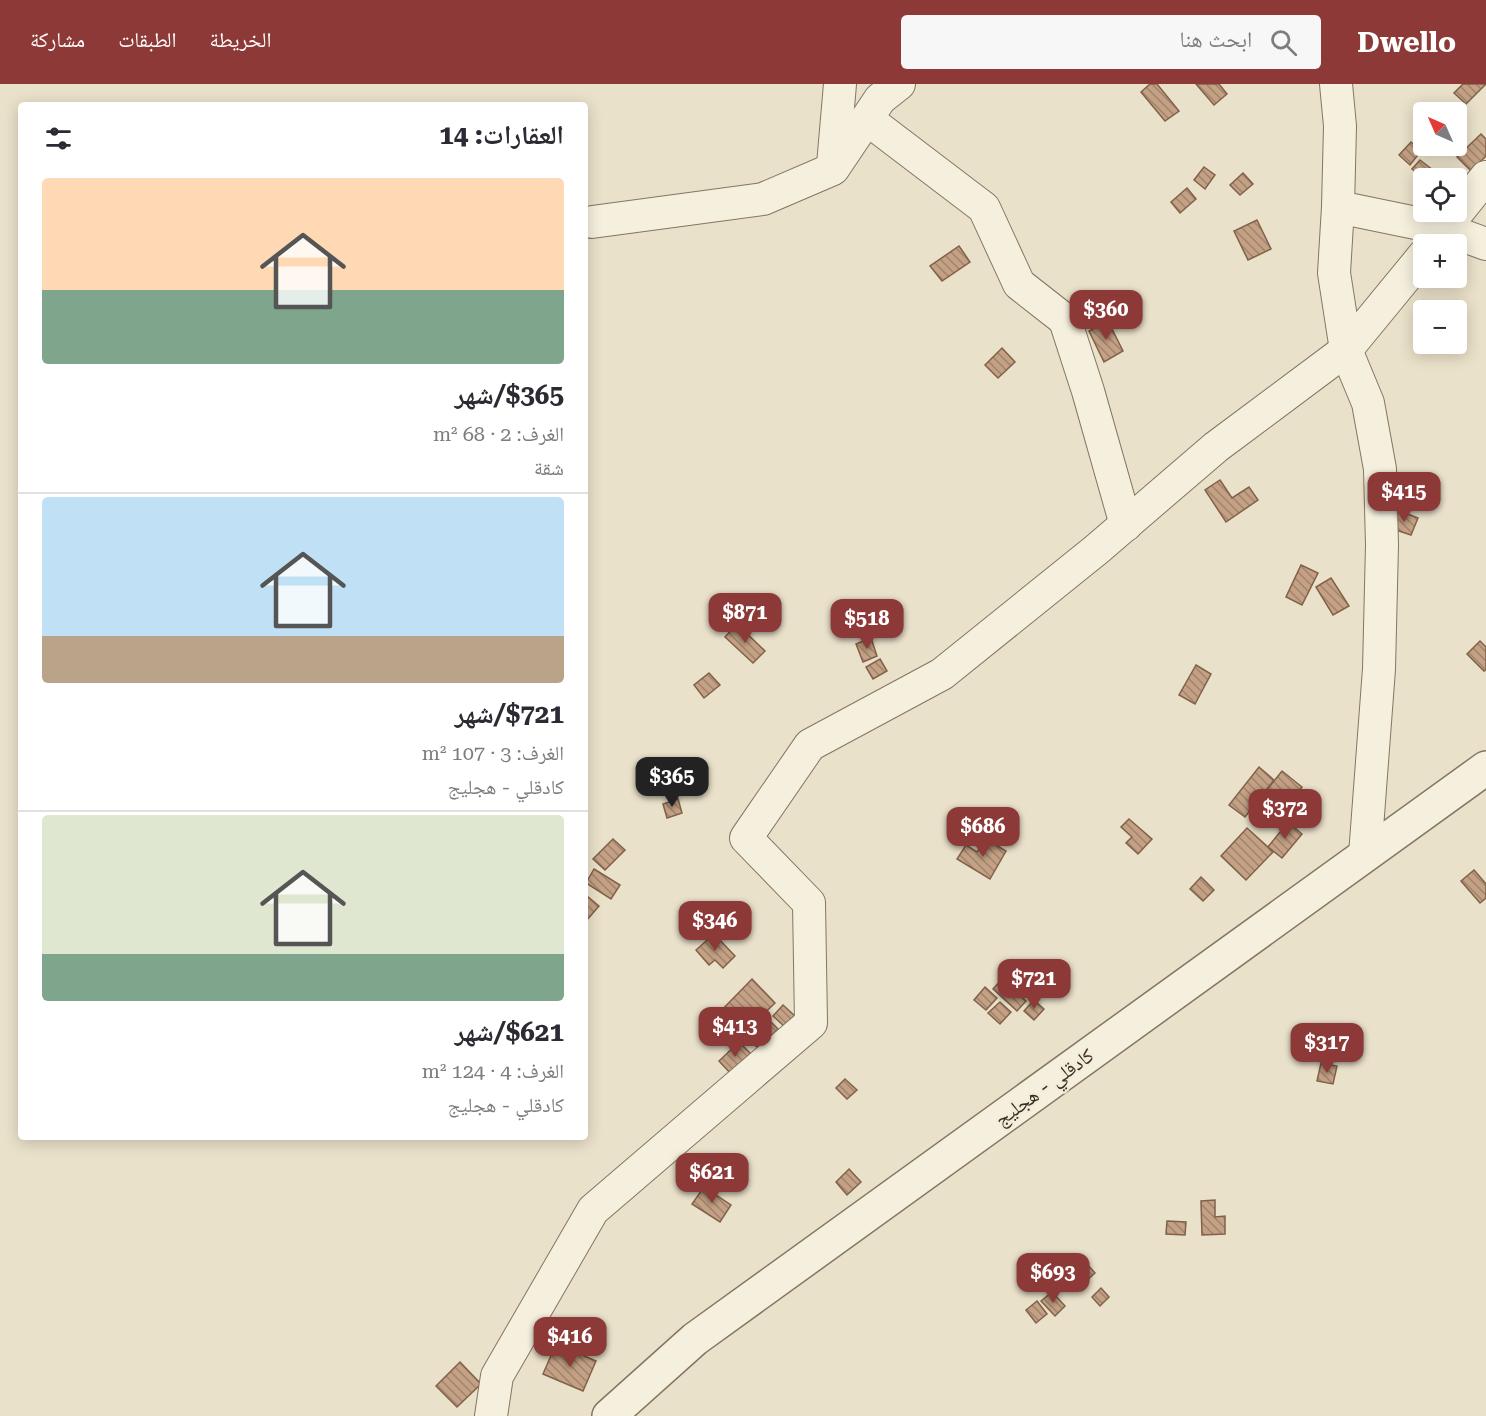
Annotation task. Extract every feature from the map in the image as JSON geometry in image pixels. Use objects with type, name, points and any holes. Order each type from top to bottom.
[{"type":"street","points":[[833,169],[840,84]]},
{"type":"street","points":[[592,222],[763,199],[833,169],[880,99],[899,84]]},
{"type":"street","points":[[1336,84],[1340,126],[1334,273],[1346,350],[1368,403],[1380,469],[1382,545],[1379,669],[1365,855]]},
{"type":"street","points":[[867,119],[984,208],[1019,284],[1065,320],[1126,525]]},
{"type":"street","points":[[1441,234],[1486,177]]},
{"type":"street","points":[[1338,207],[1429,234]]},
{"type":"street","points":[[1467,241],[1486,244]]},
{"type":"street","points":[[491,1416],[497,1376],[593,1210],[811,1023],[809,903],[747,838],[810,745],[942,674],[1126,525],[1216,447],[1346,350],[1413,268]]},
{"type":"street","name":"كادقلي - هجليج","points":[[609,1416],[695,1339],[1486,768]]},
{"type":"building","points":[[1150,84],[1157,84],[1179,111],[1165,121],[1141,92]]},
{"type":"building","points":[[1196,84],[1219,84],[1227,94],[1214,105]]},
{"type":"building","points":[[1463,84],[1486,84],[1467,103],[1454,93]]},
{"type":"building","points":[[1481,134],[1486,139],[1486,156],[1471,171],[1457,157],[1467,156],[1467,147]]},
{"type":"building","points":[[1411,142],[1413,156],[1417,156],[1410,165],[1399,155]]},
{"type":"building","points":[[1420,160],[1430,168],[1413,168]]},
{"type":"building","points":[[1204,167],[1215,175],[1205,189],[1194,180]]},
{"type":"building","points":[[1243,173],[1253,184],[1240,195],[1230,185]]},
{"type":"building","points":[[1187,188],[1196,199],[1180,213],[1171,202]]},
{"type":"building","points":[[1257,220],[1271,249],[1248,260],[1234,231]]},
{"type":"building","points":[[959,246],[970,262],[942,281],[930,266]]},
{"type":"building","points":[[1108,321],[1123,351],[1104,362],[1089,331]]},
{"type":"building","points":[[1002,348],[1015,362],[998,378],[985,365]]},
{"type":"building","points":[[1220,480],[1232,498],[1249,487],[1258,500],[1226,522],[1205,490]]},
{"type":"building","points":[[1397,510],[1418,518],[1411,535],[1390,528]]},
{"type":"building","points":[[1301,565],[1318,573],[1302,605],[1286,597]]},
{"type":"building","points":[[1331,578],[1349,606],[1333,615],[1316,587]]},
{"type":"building","points":[[737,624],[765,651],[753,663],[725,637]]},
{"type":"building","points":[[871,638],[877,656],[863,662],[856,644]]},
{"type":"building","points":[[1480,641],[1486,647],[1486,670],[1484,671],[1467,654]]},
{"type":"building","points":[[880,659],[887,671],[873,679],[866,667]]},
{"type":"building","points":[[1196,665],[1211,674],[1195,704],[1179,695]]},
{"type":"building","points":[[709,673],[720,685],[704,698],[694,685]]},
{"type":"building","points":[[1259,767],[1274,780],[1245,817],[1229,805]]},
{"type":"building","points":[[1282,771],[1302,787],[1286,807],[1266,791]]},
{"type":"building","points":[[678,799],[682,813],[667,818],[663,804]]},
{"type":"building","points":[[1129,819],[1152,839],[1138,854],[1126,843],[1132,837],[1121,827]]},
{"type":"building","points":[[1288,822],[1302,834],[1282,858],[1268,847]]},
{"type":"building","points":[[1247,828],[1273,852],[1246,880],[1221,856]]},
{"type":"building","points":[[613,839],[625,850],[605,870],[593,859]]},
{"type":"building","points":[[986,839],[1006,851],[990,879],[957,859],[966,845],[977,852]]},
{"type":"building","points":[[594,869],[620,885],[611,899],[588,884]]},
{"type":"building","points":[[1474,870],[1486,884],[1486,898],[1480,903],[1461,881]]},
{"type":"building","points":[[1201,877],[1214,890],[1203,901],[1190,889]]},
{"type":"building","points":[[588,897],[599,906],[588,919]]},
{"type":"building","points":[[714,934],[735,956],[723,968],[715,960],[709,965],[696,950]]},
{"type":"building","points":[[1003,978],[1026,1001],[1017,1011],[993,989]]},
{"type":"building","points":[[752,979],[775,1003],[741,1036],[736,1031],[730,1037],[713,1019]]},
{"type":"building","points":[[985,987],[997,998],[986,1010],[974,1000]]},
{"type":"building","points":[[1034,1000],[1044,1009],[1034,1020],[1024,1011]]},
{"type":"building","points":[[1000,1002],[1011,1012],[1000,1024],[988,1013]]},
{"type":"building","points":[[783,1005],[796,1017],[786,1028],[773,1016]]},
{"type":"building","points":[[766,1017],[778,1029],[759,1049],[746,1037]]},
{"type":"building","points":[[739,1042],[752,1055],[732,1075],[719,1061]]},
{"type":"building","points":[[1321,1063],[1337,1066],[1333,1084],[1317,1081]]},
{"type":"building","points":[[845,1079],[857,1090],[847,1099],[836,1088]]},
{"type":"building","points":[[849,1169],[861,1182],[847,1195],[836,1182]]},
{"type":"building","points":[[704,1187],[731,1205],[720,1222],[692,1204]]},
{"type":"building","points":[[1215,1200],[1215,1217],[1225,1216],[1225,1234],[1202,1235],[1201,1201]]},
{"type":"building","points":[[1167,1221],[1186,1222],[1185,1235],[1166,1234]]},
{"type":"building","points":[[1086,1263],[1095,1273],[1084,1283],[1075,1273]]},
{"type":"building","points":[[1101,1288],[1109,1297],[1100,1306],[1092,1297]]},
{"type":"building","points":[[1052,1292],[1065,1306],[1055,1316],[1041,1301]]},
{"type":"building","points":[[1037,1301],[1047,1314],[1036,1323],[1026,1310]]},
{"type":"building","points":[[556,1344],[596,1361],[583,1391],[543,1374]]},
{"type":"building","points":[[460,1362],[481,1384],[457,1407],[436,1386]]}]
